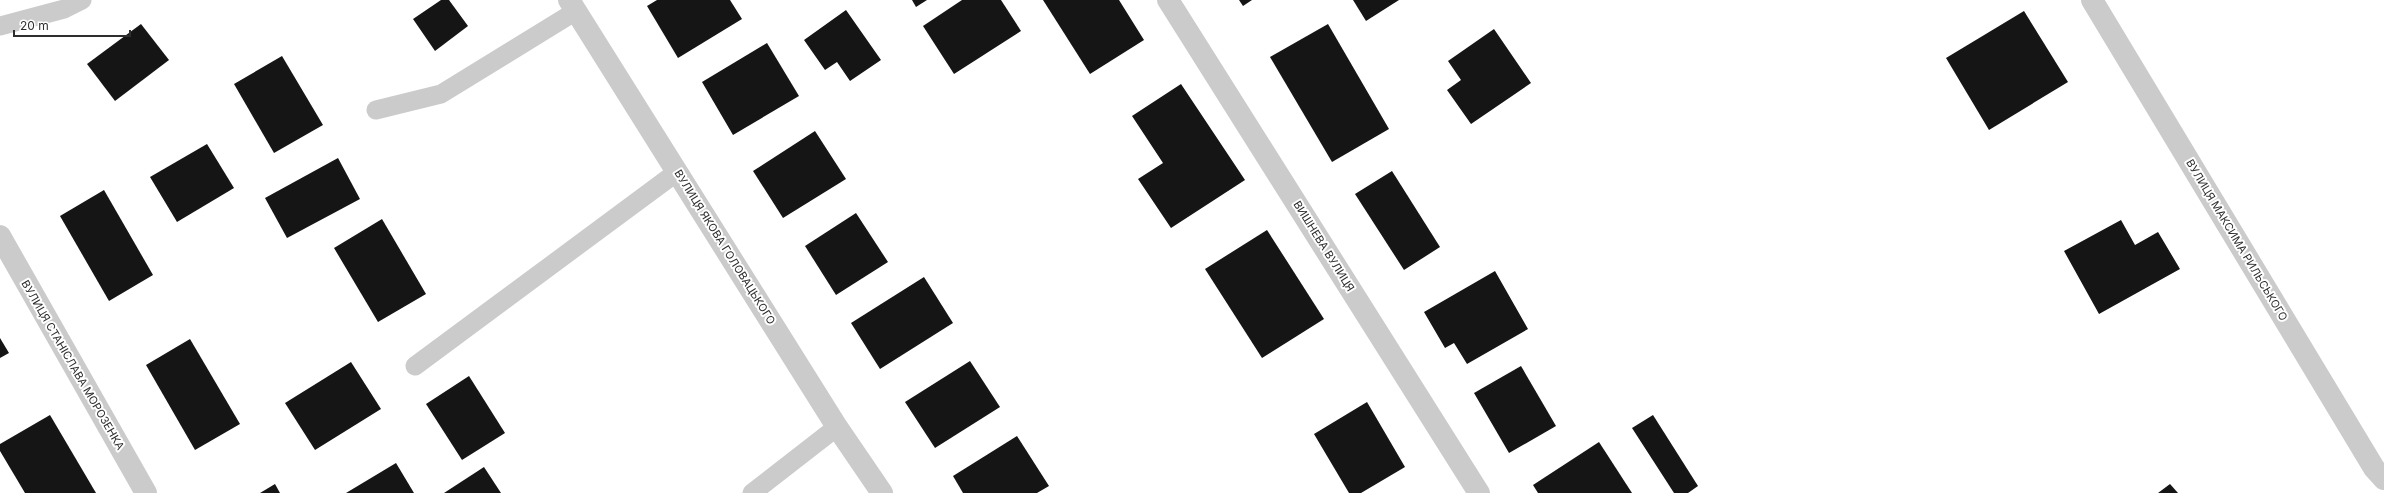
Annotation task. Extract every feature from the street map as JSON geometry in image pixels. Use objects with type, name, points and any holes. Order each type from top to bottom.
[{"type":"street","name":"ВИШНЕВА ВУЛИЦЯ","points":[[1168,0],[1479,493]]},
{"type":"street","name":"ВУЛИЦЯ МАКСИМА РИЛЬСЬКОГО","points":[[2092,0],[2374,468],[2384,479]]},
{"type":"street","name":"ВУЛИЦЯ ЯКОВА ГОЛОВАЦЬКОГО","points":[[573,5],[837,427],[882,493]]},
{"type":"street","name":"ВУЛИЦЯ СТАНІСЛАВА МОРОЗЕНКА","points":[[0,236],[146,493]]},
{"type":"lane","points":[[0,26],[64,8],[82,0]]},
{"type":"lane","points":[[376,110],[441,94],[573,5]]},
{"type":"lane","points":[[415,366],[677,172]]},
{"type":"lane","points":[[752,493],[837,427]]},
{"type":"building","points":[[441,0],[449,0],[468,26],[435,51],[413,19]]},
{"type":"building","points":[[657,0],[730,0],[742,19],[678,58],[647,6]]},
{"type":"building","points":[[912,0],[927,0],[916,7]]},
{"type":"building","points":[[962,0],[1001,0],[1021,31],[954,74],[923,26]]},
{"type":"building","points":[[1043,0],[1119,0],[1144,40],[1090,74]]},
{"type":"building","points":[[1239,0],[1252,0],[1243,6]]},
{"type":"building","points":[[1353,0],[1399,0],[1366,21]]},
{"type":"building","points":[[846,10],[881,60],[850,81],[837,62],[825,70],[804,40]]},
{"type":"building","points":[[2024,11],[2068,82],[1989,130],[1946,58]]},
{"type":"building","points":[[141,24],[169,60],[115,101],[87,64]]},
{"type":"building","points":[[1328,24],[1389,129],[1332,162],[1270,57]]},
{"type":"building","points":[[1494,29],[1531,83],[1471,124],[1447,90],[1461,80],[1448,61]]},
{"type":"building","points":[[767,43],[799,96],[733,135],[702,82]]},
{"type":"building","points":[[282,56],[323,125],[274,153],[234,84]]},
{"type":"building","points":[[1181,84],[1245,180],[1171,228],[1138,179],[1163,163],[1132,116]]},
{"type":"building","points":[[815,131],[846,179],[783,218],[753,171]]},
{"type":"building","points":[[207,144],[234,188],[177,222],[150,177]]},
{"type":"building","points":[[338,158],[360,199],[287,238],[265,198]]},
{"type":"building","points":[[1392,171],[1440,247],[1404,270],[1355,194]]},
{"type":"building","points":[[104,190],[153,275],[109,301],[60,216]]},
{"type":"building","points":[[856,213],[888,262],[836,295],[805,246]]},
{"type":"building","points":[[382,219],[426,294],[378,322],[334,248]]},
{"type":"building","points":[[2121,220],[2135,245],[2158,232],[2180,269],[2099,314],[2064,251]]},
{"type":"building","points":[[1267,230],[1324,319],[1262,358],[1205,269]]},
{"type":"building","points":[[1495,271],[1528,329],[1467,364],[1454,343],[1445,348],[1424,312]]},
{"type":"building","points":[[924,277],[953,323],[880,369],[851,323]]},
{"type":"building","points":[[0,338],[9,353],[0,358]]},
{"type":"building","points":[[190,339],[240,424],[195,450],[146,365]]},
{"type":"building","points":[[970,361],[1000,407],[935,448],[905,402]]},
{"type":"building","points":[[351,362],[381,409],[315,450],[285,403]]},
{"type":"building","points":[[1521,366],[1556,426],[1509,453],[1474,393]]},
{"type":"building","points":[[469,376],[505,433],[462,460],[426,404]]},
{"type":"building","points":[[1367,402],[1405,467],[1361,493],[1349,493],[1314,434]]},
{"type":"building","points":[[50,415],[96,493],[25,493],[0,451],[0,444]]},
{"type":"building","points":[[1653,415],[1698,486],[1688,493],[1674,493],[1632,428]]},
{"type":"building","points":[[1017,436],[1049,486],[1037,493],[963,493],[953,476]]},
{"type":"building","points":[[1599,442],[1632,493],[1538,493],[1533,485]]},
{"type":"building","points":[[396,463],[414,493],[346,493]]},
{"type":"building","points":[[484,467],[501,493],[444,493]]},
{"type":"building","points":[[275,484],[280,493],[260,493]]},
{"type":"building","points":[[2170,484],[2178,493],[2158,493]]}]
